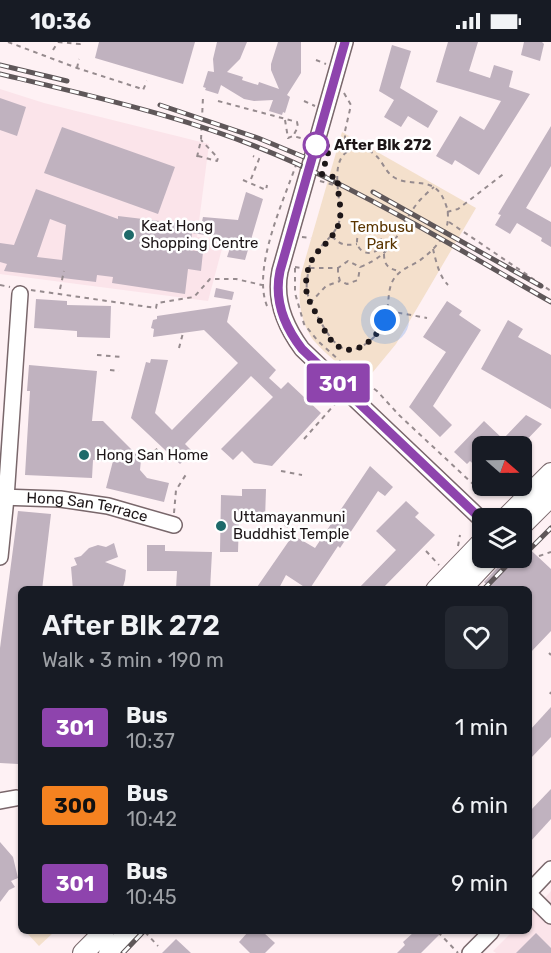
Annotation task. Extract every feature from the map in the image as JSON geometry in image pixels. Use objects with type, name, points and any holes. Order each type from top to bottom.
[{"type":"main road","points":[[515,508],[551,473]]},
{"type":"main road","points":[[532,515],[551,496]]},
{"type":"main road","points":[[440,586],[472,552]]},
{"type":"main road","points":[[464,586],[481,568]]},
{"type":"main road","points":[[83,953],[102,934]]},
{"type":"main road","points":[[109,953],[128,934]]},
{"type":"street","points":[[345,42],[280,271],[278,286],[285,322],[302,349],[472,510]]},
{"type":"street","points":[[0,557],[18,290]]},
{"type":"street","name":"Hong San Terrace","points":[[3,498],[60,499],[108,506],[174,525]]},
{"type":"street","points":[[0,801],[16,798]]},
{"type":"street","points":[[532,891],[551,869]]},
{"type":"street","points":[[532,895],[551,916]]},
{"type":"street","points":[[470,953],[489,934]]},
{"type":"path","points":[[8,42],[143,90],[147,81]]},
{"type":"path","points":[[53,50],[58,42],[80,44],[80,42]]},
{"type":"path","points":[[77,68],[79,59]]},
{"type":"path","points":[[316,60],[324,63]]},
{"type":"path","points":[[335,76],[351,105],[345,131],[345,153],[337,167],[340,219],[332,236],[316,252],[309,268],[306,284],[310,303],[332,342],[350,350],[359,348],[376,336],[388,311],[391,284],[401,271],[433,249],[442,238],[448,222],[441,193],[434,187],[394,177],[379,157],[369,151],[355,148],[345,153]]},
{"type":"path","points":[[201,140],[218,158],[217,161],[198,156],[203,97]]},
{"type":"path","points":[[218,101],[297,122],[298,127],[292,136]]},
{"type":"path","points":[[304,101],[311,104]]},
{"type":"path","points":[[284,119],[287,136],[304,139]]},
{"type":"path","points":[[252,179],[259,159],[253,156]]},
{"type":"path","points":[[447,212],[458,209],[506,172]]},
{"type":"path","points":[[337,186],[320,181],[322,174],[338,178]]},
{"type":"path","points":[[243,180],[266,189],[267,185]]},
{"type":"path","points":[[360,267],[384,254],[396,240],[419,201],[434,187]]},
{"type":"path","points":[[448,222],[551,291]]},
{"type":"path","points":[[376,230],[380,236],[380,244],[374,252],[367,253],[357,244],[363,231],[376,230]]},
{"type":"path","points":[[332,236],[339,244],[347,246],[357,244]]},
{"type":"path","points":[[301,237],[311,238]]},
{"type":"path","points":[[433,249],[444,282],[448,285]]},
{"type":"path","points":[[384,254],[384,261],[388,267],[401,271]]},
{"type":"path","points":[[309,268],[338,268],[348,261],[360,267]]},
{"type":"path","points":[[302,268],[295,267],[295,281],[304,324],[318,341],[354,374],[377,391],[399,415],[472,483]]},
{"type":"path","points":[[338,268],[340,280],[347,284],[358,280],[360,267]]},
{"type":"path","points":[[60,289],[64,271]]},
{"type":"path","points":[[0,285],[18,290],[156,308],[157,303],[194,297],[210,279],[236,279],[262,285]]},
{"type":"path","points":[[310,303],[326,286],[340,280]]},
{"type":"path","points":[[388,311],[427,318]]},
{"type":"path","points":[[179,348],[183,333]]},
{"type":"path","points":[[97,355],[123,357]]},
{"type":"path","points":[[354,374],[355,362]]},
{"type":"path","points":[[110,370],[119,371]]},
{"type":"path","points":[[304,439],[333,406],[336,411]]},
{"type":"path","points":[[154,452],[159,447]]},
{"type":"path","points":[[281,471],[302,476]]},
{"type":"path","points":[[174,525],[176,490],[187,473]]},
{"type":"path","points":[[270,515],[288,527]]},
{"type":"path","points":[[426,552],[437,563]]},
{"type":"path","points":[[539,556],[551,552]]},
{"type":"path","points":[[147,934],[158,946]]},
{"type":"path","points":[[440,934],[458,953]]},
{"type":"shaded area","points":[[0,89],[44,103],[209,144],[197,237],[224,241],[208,301],[0,274]]},
{"type":"shaded area","points":[[551,891],[551,953],[496,953],[493,951],[510,934],[532,934],[532,912]]},
{"type":"green space","name":"Tembusu Park","points":[[342,132],[476,208],[396,344],[363,384],[314,340],[306,328],[300,306],[301,274]]},
{"type":"green space","points":[[28,934],[52,934],[39,946]]},
{"type":"building","points":[[99,42],[195,42],[183,84],[95,58]]},
{"type":"building","points":[[217,42],[247,42],[240,59],[227,72],[243,77],[242,80],[258,85],[259,82],[279,89],[271,70],[278,42],[301,42],[301,73],[287,95],[290,97],[285,113],[283,112],[282,115],[269,111],[273,100],[244,99],[221,85],[218,94],[205,90],[206,88],[203,87],[208,71],[214,72],[213,59]]},
{"type":"building","points":[[448,42],[478,42],[469,71],[490,78],[494,65],[513,71],[509,87],[530,94],[479,175],[455,160],[452,165],[436,156],[460,116],[484,130],[501,101],[436,82]]},
{"type":"building","points":[[524,42],[544,44],[540,61],[521,55]]},
{"type":"building","points":[[392,45],[411,51],[400,88],[438,111],[428,128],[408,116],[401,127],[384,117],[394,100],[379,91]]},
{"type":"building","points":[[0,98],[26,107],[17,136],[0,130]]},
{"type":"building","points":[[551,126],[551,166],[526,208],[551,222],[551,247],[541,241],[542,238],[517,223],[510,234],[495,225],[501,215],[498,214]]},
{"type":"building","points":[[62,127],[175,167],[158,214],[44,173]]},
{"type":"building","name":"Keat Hong Shopping Centre","points":[[36,189],[118,219],[118,216],[201,226],[203,217],[238,220],[246,192],[263,199],[245,260],[227,257],[232,242],[225,242],[225,238],[192,233],[190,250],[203,252],[201,271],[188,269],[185,294],[112,283],[113,277],[97,275],[96,282],[4,271],[7,264],[0,262],[0,243],[14,245]],"holes":[[[50,219],[66,225],[62,260],[37,257]]]},
{"type":"building","points":[[216,288],[234,292],[232,300],[214,297]]},
{"type":"building","points":[[36,299],[67,301],[67,305],[111,306],[110,338],[77,337],[77,331],[34,328]]},
{"type":"building","points":[[447,301],[462,311],[459,315],[481,330],[433,406],[452,425],[440,437],[409,407],[446,352],[423,337]]},
{"type":"building","points":[[231,305],[227,322],[276,370],[269,378],[281,389],[288,382],[321,413],[272,466],[254,463],[242,451],[233,460],[221,449],[273,397],[251,376],[185,444],[193,452],[180,464],[131,418],[146,362],[150,363],[151,359],[168,360],[155,413],[172,430],[238,363],[204,330],[153,337],[154,329],[151,328],[153,320],[157,319],[157,316]]},
{"type":"building","points":[[508,320],[523,329],[518,337],[551,355],[551,409],[481,369]]},
{"type":"building","points":[[29,365],[97,371],[92,421],[103,421],[141,459],[140,470],[147,478],[169,483],[164,502],[106,488],[113,461],[93,460],[92,478],[25,475],[30,391],[27,391]]},
{"type":"building","points":[[526,415],[542,424],[531,436],[506,436]]},
{"type":"building","points":[[484,421],[500,436],[472,436],[472,463],[470,461],[467,464],[454,452]]},
{"type":"building","points":[[370,466],[393,487],[385,496],[378,491],[312,586],[303,586],[286,575],[280,586],[258,586],[293,535],[315,548]]},
{"type":"building","points":[[242,489],[266,489],[265,520],[239,520],[238,552],[220,552],[221,495],[242,496]]},
{"type":"building","points":[[406,501],[419,513],[415,517],[435,535],[385,586],[361,586],[396,550],[376,531]]},
{"type":"building","points":[[18,511],[51,514],[42,586],[18,586],[18,764],[0,763],[0,648]]},
{"type":"building","points":[[114,543],[118,557],[105,562],[126,570],[123,586],[73,586],[71,567],[77,565],[74,558],[81,556],[89,548],[98,545],[106,547]]},
{"type":"building","points":[[147,545],[165,545],[165,551],[212,552],[210,586],[176,586],[177,571],[147,571]]},
{"type":"building","points":[[532,551],[551,569],[551,631],[532,651],[532,586],[488,586],[484,582],[497,568],[532,568]]},
{"type":"building","points":[[551,707],[551,737],[532,757],[532,728]]},
{"type":"building","points":[[551,789],[551,819],[532,840],[532,809]]},
{"type":"building","points":[[0,842],[13,857],[18,878],[11,881],[15,887],[9,890],[0,902]]},
{"type":"building","points":[[536,933],[551,948],[551,953],[516,953]]},
{"type":"building","points":[[246,934],[265,934],[275,943],[265,953],[250,953],[239,942]]},
{"type":"building","points":[[412,934],[440,934],[421,953],[397,953],[405,945],[403,942]]},
{"type":"building","points":[[176,939],[191,953],[162,953]]},
{"type":"railway","points":[[0,65],[67,81]]},
{"type":"railway","points":[[0,74],[150,111],[259,148],[328,178],[551,302]]},
{"type":"railway","points":[[160,105],[258,138],[304,157]]},
{"type":"railway","points":[[373,192],[541,286]]},
{"type":"railway","points":[[532,547],[551,528]]},
{"type":"railway","points":[[487,586],[504,568]]},
{"type":"railway","points":[[123,953],[141,934]]},
{"type":"bus line","name":"301","points":[[345,42],[280,271],[279,300],[285,322],[302,349],[472,511]]},
{"type":"place","name":"After Blk 272","points":[[316,145]]},
{"type":"place","name":"Keat Hong Shopping Centre","points":[[129,235]]},
{"type":"place","name":"Hong San Home","points":[[84,455]]},
{"type":"place","name":"Uttamayanmuni Buddhist Temple","points":[[221,526]]},
{"type":"route","points":[[316,145],[330,146],[322,174],[338,178],[341,208],[338,227],[316,252],[310,265],[306,284],[310,303],[332,342],[350,350],[367,344],[376,336],[385,320]]}]
